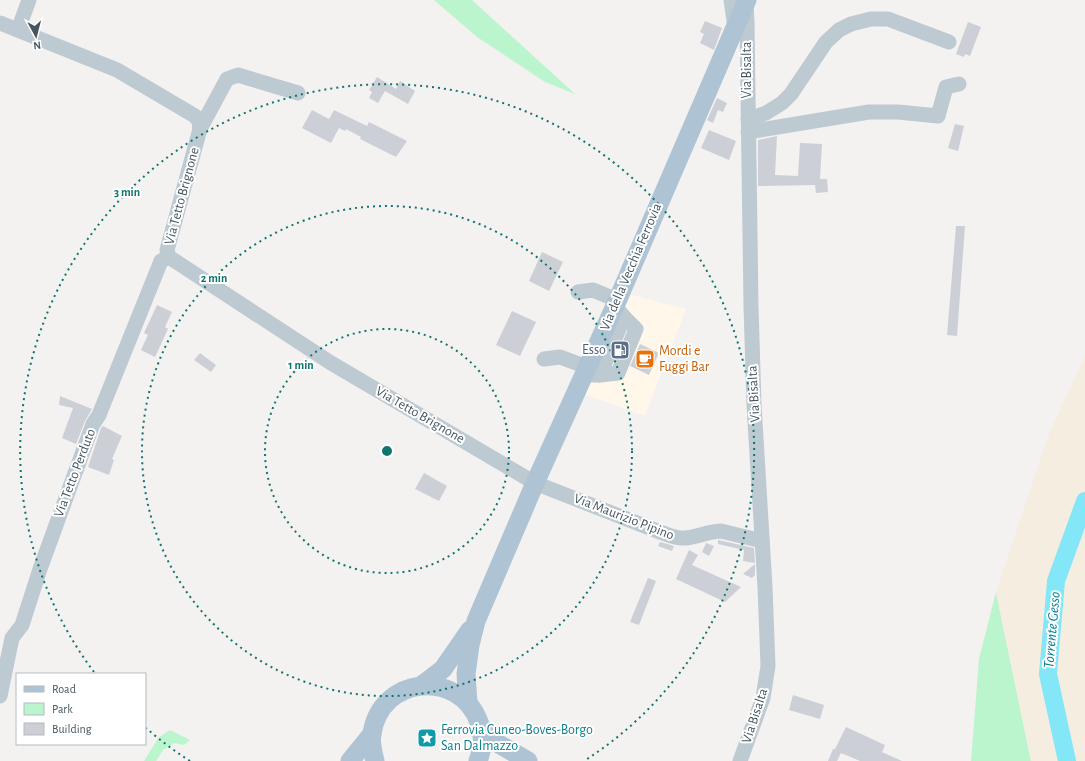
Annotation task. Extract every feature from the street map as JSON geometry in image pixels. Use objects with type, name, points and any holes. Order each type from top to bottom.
[{"type":"main road","name":"Via della Vecchia Ferrovia","points":[[468,703],[466,674],[470,645],[476,621],[535,482],[590,373],[619,308],[741,25],[741,1]]},
{"type":"main road","name":"Via della Vecchia Ferrovia","points":[[422,685],[443,669],[476,621]]},
{"type":"main road","points":[[376,761],[372,748],[372,734],[377,716],[388,701],[403,690],[422,685],[439,686],[455,692],[468,703],[476,714],[481,728],[482,742],[478,761]]},
{"type":"main road","points":[[481,728],[492,740],[528,761]]},
{"type":"main road","points":[[350,761],[372,734]]},
{"type":"lane","points":[[18,30],[30,0]]},
{"type":"lane","points":[[748,125],[782,103],[791,94],[826,42],[839,30],[851,24],[871,19],[888,19],[949,42]]},
{"type":"lane","name":"Via Tetto Brignone","points":[[0,23],[117,70],[195,116],[199,122],[200,128],[167,250],[168,257],[331,363],[535,482]]},
{"type":"lane","name":"Via Bisalta","points":[[740,761],[763,698],[768,666],[754,405],[751,329],[748,125],[741,25]]},
{"type":"lane","points":[[200,128],[227,79],[238,75],[298,93]]},
{"type":"lane","points":[[748,125],[869,112],[898,112],[938,116],[946,87],[959,84]]},
{"type":"lane","name":"Via Tetto Perduto","points":[[0,696],[12,638],[22,625],[45,556],[93,424],[99,415],[161,261],[168,257]]},
{"type":"lane","points":[[544,359],[560,357],[590,373],[618,373],[636,329],[619,308],[593,290],[578,292]]},
{"type":"lane","name":"Via Maurizio Pipino","points":[[535,482],[660,532],[679,538],[687,538],[714,531],[721,531],[762,541]]},
{"type":"shaded area","points":[[628,294],[686,309],[645,416],[584,394]]},
{"type":"green space","points":[[434,0],[472,0],[575,94],[545,82],[477,37]]},
{"type":"green space","points":[[996,592],[1031,761],[971,761],[979,659]]},
{"type":"green space","points":[[170,730],[190,740],[184,745],[174,743],[163,750],[156,761],[144,761],[159,737]]},
{"type":"sand","points":[[1085,356],[1085,761],[1031,761],[996,592],[1049,434]]},
{"type":"building","points":[[705,21],[722,28],[714,50],[700,43],[704,34],[700,32]]},
{"type":"building","points":[[968,22],[981,27],[970,56],[965,54],[964,57],[956,54]]},
{"type":"building","points":[[377,77],[396,89],[400,81],[415,91],[408,104],[385,91],[378,103],[369,98],[372,92],[369,90]]},
{"type":"building","points":[[717,98],[727,103],[723,112],[718,110],[713,123],[707,120]]},
{"type":"building","points":[[312,110],[329,119],[334,110],[367,126],[369,122],[407,141],[396,157],[360,139],[361,137],[346,129],[345,131],[339,128],[331,143],[302,128]]},
{"type":"building","points":[[955,124],[964,126],[958,151],[948,148]]},
{"type":"building","points":[[709,130],[736,141],[729,160],[701,148]]},
{"type":"building","points":[[777,136],[775,175],[798,176],[800,143],[822,144],[820,179],[827,179],[828,192],[816,193],[815,185],[758,186],[758,140]]},
{"type":"building","points":[[956,226],[965,226],[957,336],[947,335]]},
{"type":"building","points":[[542,252],[563,262],[549,291],[529,281]]},
{"type":"building","points":[[157,305],[172,312],[165,327],[168,329],[155,357],[141,350],[148,335],[144,333]]},
{"type":"building","points":[[512,311],[536,322],[520,356],[496,345]]},
{"type":"building","points":[[640,344],[659,353],[649,375],[630,366]]},
{"type":"building","points":[[200,353],[216,365],[211,372],[194,360]]},
{"type":"building","points":[[60,396],[92,409],[85,421],[76,444],[62,438],[73,408],[59,405]]},
{"type":"building","points":[[103,426],[122,436],[112,459],[114,460],[109,475],[88,467]]},
{"type":"building","points":[[424,473],[447,486],[439,501],[415,489]]},
{"type":"building","points":[[718,540],[754,548],[755,563],[743,561],[744,550],[718,544]]},
{"type":"building","points":[[660,542],[674,546],[672,551],[658,546]]},
{"type":"building","points":[[706,543],[714,546],[709,556],[702,552]]},
{"type":"building","points":[[689,550],[698,555],[692,565],[741,587],[725,602],[676,579]]},
{"type":"building","points":[[755,564],[755,575],[752,578],[743,574]]},
{"type":"building","points":[[648,578],[656,581],[639,625],[630,622]]},
{"type":"building","points":[[793,695],[824,705],[820,719],[789,710]]},
{"type":"building","points":[[846,727],[885,745],[882,752],[902,761],[860,761],[841,753],[837,761],[828,761]]},
{"type":"waterway","name":"Torrente Gesso","points":[[1067,761],[1048,674],[1056,581],[1085,501]]},
{"type":"place","name":"Esso","points":[[620,350]]},
{"type":"place","name":"Mordi e Fuggi Bar","points":[[645,359]]},
{"type":"place","name":"Ferrovia Cuneo-Boves-Borgo San Dalmazzo","points":[[427,738]]}]
